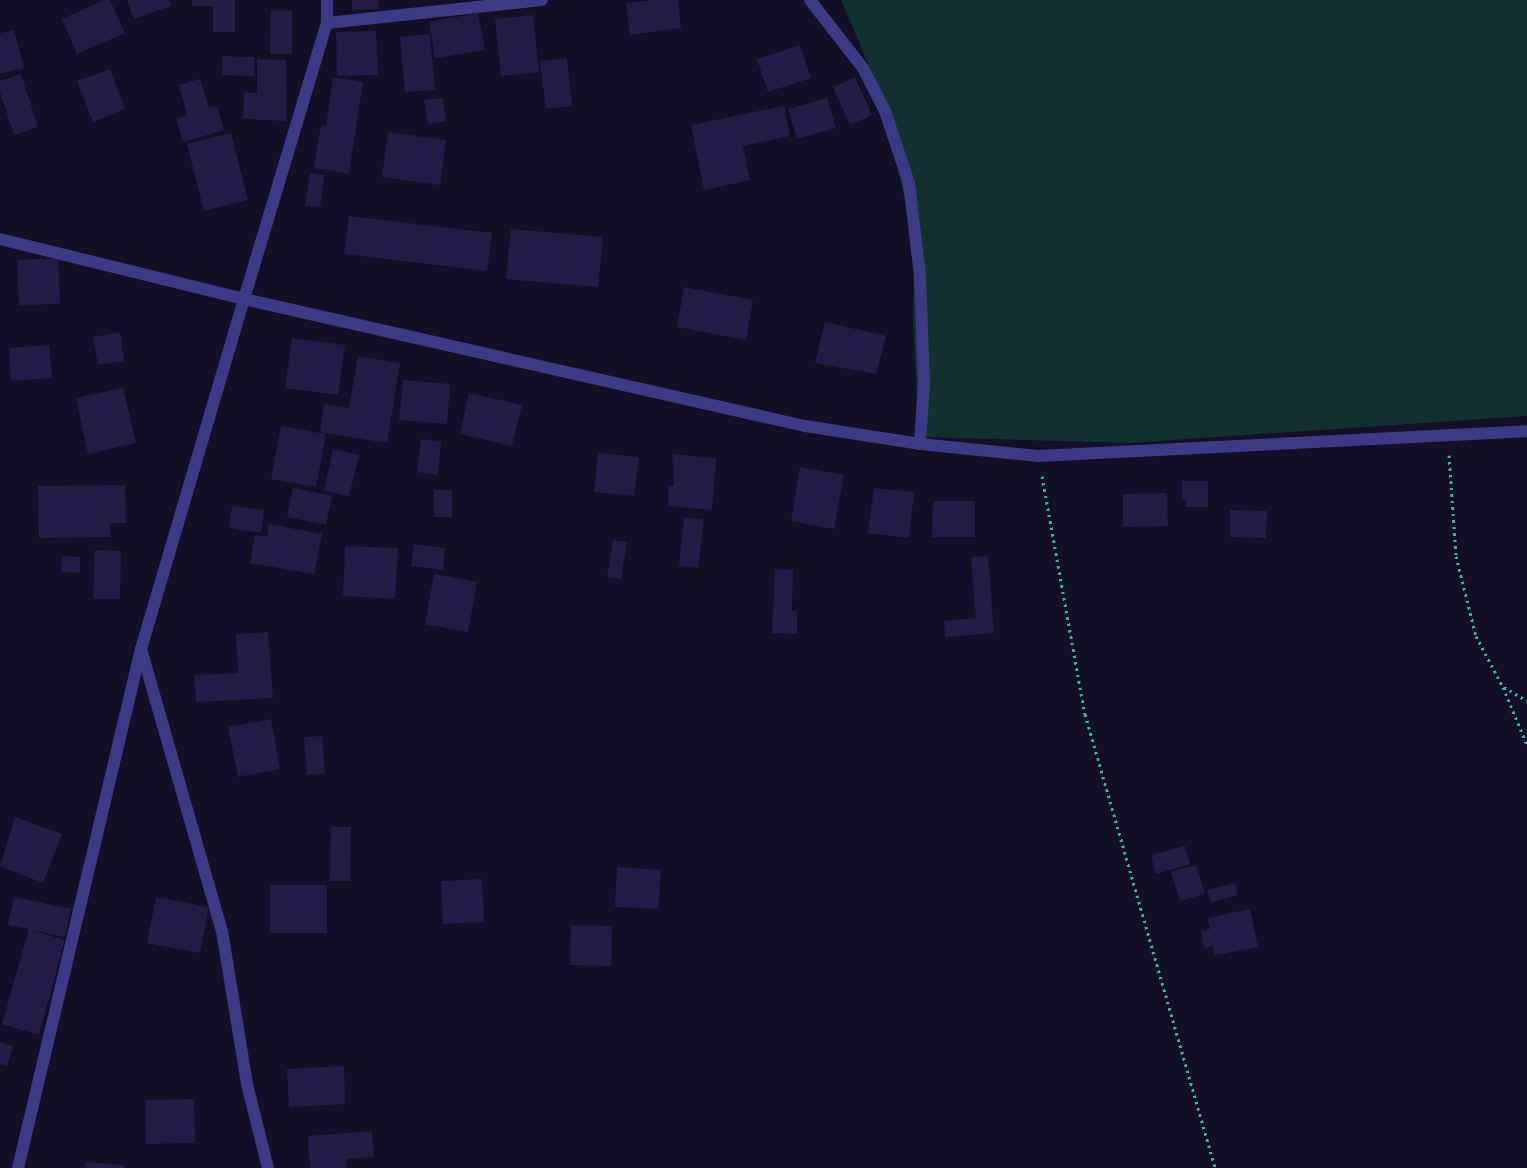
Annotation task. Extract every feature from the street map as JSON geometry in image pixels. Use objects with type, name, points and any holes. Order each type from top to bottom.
[{"type":"street","points":[[18,1168],[142,649],[327,23],[327,0]]},
{"type":"street","points":[[327,23],[542,0]]},
{"type":"street","points":[[810,0],[863,68],[885,112],[909,183],[920,275],[924,383],[920,444]]},
{"type":"street","points":[[0,239],[244,299],[805,426],[920,444],[1038,456],[1527,432]]},
{"type":"street","points":[[142,649],[222,931],[248,1084],[268,1168]]},
{"type":"path","points":[[1448,436],[1456,556],[1476,636],[1503,687],[1527,745]]},
{"type":"path","points":[[1038,456],[1085,714],[1215,1168]]},
{"type":"path","points":[[1503,687],[1527,701]]},
{"type":"green space","points":[[841,0],[1527,0],[1527,416],[1129,443],[919,437],[913,324],[914,237],[877,84]]},
{"type":"building","points":[[104,0],[110,0],[125,33],[77,54],[62,19]]},
{"type":"building","points":[[127,0],[169,0],[171,6],[134,19]]},
{"type":"building","points":[[192,0],[235,0],[235,32],[213,32],[213,6],[192,6]]},
{"type":"building","points":[[352,0],[378,0],[379,9],[352,10]]},
{"type":"building","points":[[678,0],[681,28],[630,35],[626,3]]},
{"type":"building","points":[[271,10],[292,11],[292,54],[270,54]]},
{"type":"building","points":[[478,13],[485,50],[435,58],[429,22]]},
{"type":"building","points":[[533,15],[539,72],[501,76],[495,19]]},
{"type":"building","points":[[14,30],[24,68],[0,74],[0,33]]},
{"type":"building","points":[[376,31],[378,75],[337,76],[336,32]]},
{"type":"building","points":[[430,34],[435,90],[405,92],[400,37]]},
{"type":"building","points":[[800,45],[811,78],[768,92],[757,59]]},
{"type":"building","points":[[223,56],[254,57],[254,76],[222,75]]},
{"type":"building","points":[[567,58],[572,106],[546,109],[540,61]]},
{"type":"building","points":[[257,59],[286,60],[287,121],[243,119],[244,92],[257,93]]},
{"type":"building","points":[[110,69],[125,109],[93,122],[77,81]]},
{"type":"building","points":[[21,74],[38,127],[14,135],[0,92],[0,81]]},
{"type":"building","points":[[333,77],[363,82],[349,174],[314,168],[321,125],[326,126]]},
{"type":"building","points":[[855,77],[872,115],[850,125],[833,87]]},
{"type":"building","points":[[200,79],[209,108],[217,106],[224,130],[183,142],[176,118],[187,115],[179,85]]},
{"type":"building","points":[[443,98],[446,121],[428,124],[424,100]]},
{"type":"building","points":[[827,98],[836,128],[797,139],[788,109]]},
{"type":"building","points":[[784,106],[790,136],[743,146],[750,180],[704,190],[691,125]]},
{"type":"building","points":[[388,132],[446,140],[440,185],[382,177]]},
{"type":"building","points":[[231,133],[248,200],[204,211],[187,144]]},
{"type":"building","points":[[310,173],[324,175],[320,207],[305,206]]},
{"type":"building","points":[[349,216],[492,233],[487,271],[344,254]]},
{"type":"building","points":[[511,229],[603,237],[598,287],[506,279]]},
{"type":"building","points":[[58,258],[60,304],[19,305],[17,260]]},
{"type":"building","points":[[684,287],[753,300],[746,340],[677,327]]},
{"type":"building","points":[[825,322],[886,336],[876,374],[815,363]]},
{"type":"building","points":[[120,332],[124,361],[98,365],[93,337]]},
{"type":"building","points":[[292,338],[345,345],[338,395],[285,388]]},
{"type":"building","points":[[49,345],[52,378],[11,381],[9,348]]},
{"type":"building","points":[[358,356],[400,363],[387,443],[320,432],[324,404],[349,408]]},
{"type":"building","points":[[403,380],[450,384],[447,424],[399,420]]},
{"type":"building","points":[[123,388],[136,443],[88,454],[76,398]]},
{"type":"building","points":[[469,393],[522,405],[512,446],[460,434]]},
{"type":"building","points":[[281,426],[326,434],[316,487],[271,479]]},
{"type":"building","points":[[421,439],[441,441],[438,475],[417,472]]},
{"type":"building","points":[[333,449],[359,455],[349,496],[324,491]]},
{"type":"building","points":[[598,453],[639,457],[634,496],[594,492]]},
{"type":"building","points":[[672,454],[716,458],[712,510],[668,506],[669,486],[674,486]]},
{"type":"building","points":[[800,467],[844,475],[834,529],[791,521]]},
{"type":"building","points":[[1182,481],[1208,481],[1208,507],[1186,507],[1186,499],[1182,499]]},
{"type":"building","points":[[125,485],[126,523],[110,523],[110,537],[39,538],[38,486]]},
{"type":"building","points":[[293,488],[332,496],[326,525],[287,517]]},
{"type":"building","points":[[874,488],[914,492],[909,538],[868,533]]},
{"type":"building","points":[[434,490],[452,490],[452,517],[434,517]]},
{"type":"building","points":[[1167,493],[1168,526],[1123,527],[1123,494]]},
{"type":"building","points":[[933,501],[975,501],[975,537],[932,537]]},
{"type":"building","points":[[232,506],[264,510],[261,533],[229,528]]},
{"type":"building","points":[[1230,510],[1267,511],[1266,538],[1230,537]]},
{"type":"building","points":[[684,517],[704,520],[698,568],[679,566]]},
{"type":"building","points":[[269,524],[322,534],[314,574],[250,563],[255,535],[267,537]]},
{"type":"building","points":[[613,540],[627,542],[621,579],[607,577]]},
{"type":"building","points":[[414,544],[445,548],[443,570],[411,566]]},
{"type":"building","points":[[345,546],[398,548],[395,599],[343,596]]},
{"type":"building","points":[[95,550],[121,551],[120,599],[93,599]]},
{"type":"building","points":[[62,556],[80,557],[80,573],[61,572]]},
{"type":"building","points":[[988,556],[994,633],[945,637],[944,621],[976,618],[971,557]]},
{"type":"building","points":[[775,569],[793,570],[792,611],[797,611],[797,634],[772,633]]},
{"type":"building","points":[[434,574],[477,582],[468,632],[425,624]]},
{"type":"building","points":[[268,632],[273,698],[196,702],[194,675],[238,673],[236,634]]},
{"type":"building","points":[[271,719],[280,769],[238,777],[228,727]]},
{"type":"building","points":[[322,736],[325,774],[307,775],[304,737]]},
{"type":"building","points":[[15,817],[62,834],[43,883],[0,866]]},
{"type":"building","points":[[331,827],[351,827],[350,881],[330,881]]},
{"type":"building","points":[[1185,846],[1190,864],[1156,874],[1151,855]]},
{"type":"building","points":[[1196,865],[1205,894],[1180,901],[1171,872]]},
{"type":"building","points":[[617,867],[661,870],[658,909],[615,907]]},
{"type":"building","points":[[482,879],[484,922],[443,924],[441,881]]},
{"type":"building","points":[[1235,883],[1238,895],[1211,902],[1207,890]]},
{"type":"building","points":[[270,885],[327,885],[327,933],[270,933]]},
{"type":"building","points":[[14,897],[71,909],[65,937],[31,930],[65,940],[39,1035],[2,1024],[29,929],[8,925]]},
{"type":"building","points":[[156,897],[209,907],[200,953],[147,943]]},
{"type":"building","points":[[1250,909],[1258,947],[1215,955],[1213,946],[1204,948],[1201,931],[1210,929],[1207,918]]},
{"type":"building","points":[[571,925],[612,926],[611,966],[570,965]]},
{"type":"building","points":[[0,1042],[13,1046],[7,1066],[0,1064]]},
{"type":"building","points":[[344,1066],[345,1104],[289,1107],[287,1069]]},
{"type":"building","points":[[194,1099],[195,1143],[146,1144],[145,1100]]},
{"type":"building","points":[[372,1131],[374,1157],[346,1159],[347,1168],[310,1168],[308,1136]]},
{"type":"building","points":[[86,1162],[124,1165],[124,1168],[85,1168]]}]
